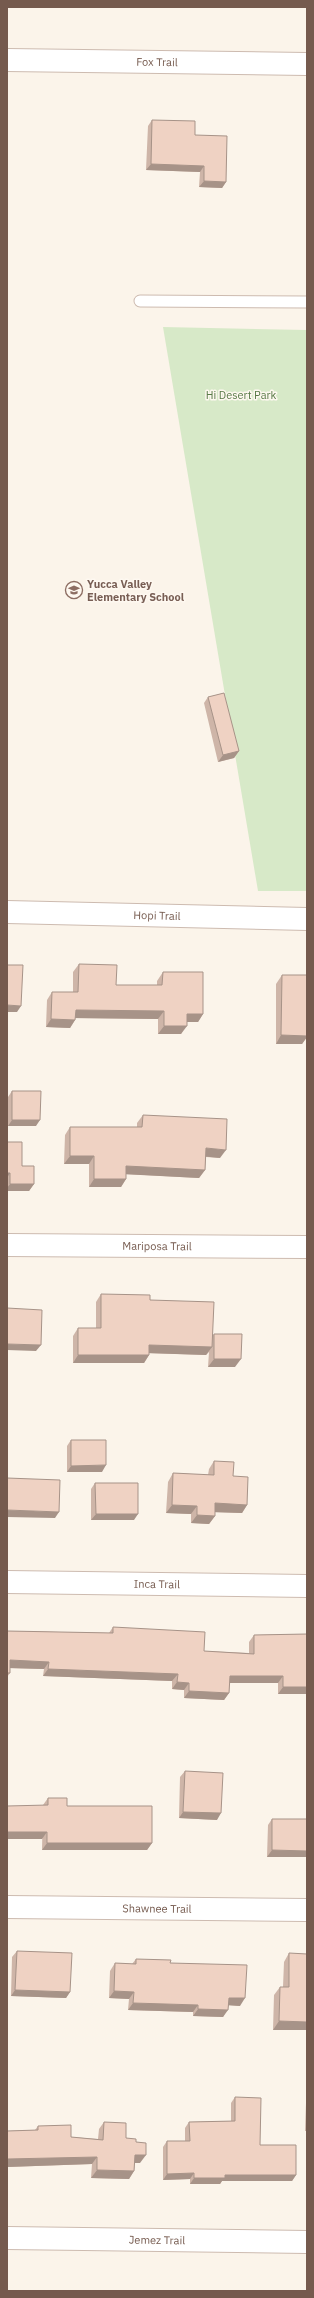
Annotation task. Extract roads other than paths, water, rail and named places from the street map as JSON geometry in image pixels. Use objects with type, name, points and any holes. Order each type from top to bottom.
[{"type":"street","name":"Fox Trail","points":[[7,60],[307,64]]},
{"type":"street","name":"Hopi Trail","points":[[7,912],[307,919]]},
{"type":"street","name":"Mariposa Trail","points":[[7,1245],[307,1247]]},
{"type":"street","name":"Inca Trail","points":[[7,1582],[307,1586]]},
{"type":"street","name":"Shawnee Trail","points":[[7,1907],[307,1910]]},
{"type":"street","name":"Jemez Trail","points":[[7,2238],[307,2242]]},
{"type":"lane","points":[[140,301],[307,302]]},
{"type":"place","name":"Yucca Valley Elementary School","points":[[74,590]]},
{"type":"park label","name":"Hi Desert Park","points":[[241,395]]}]
